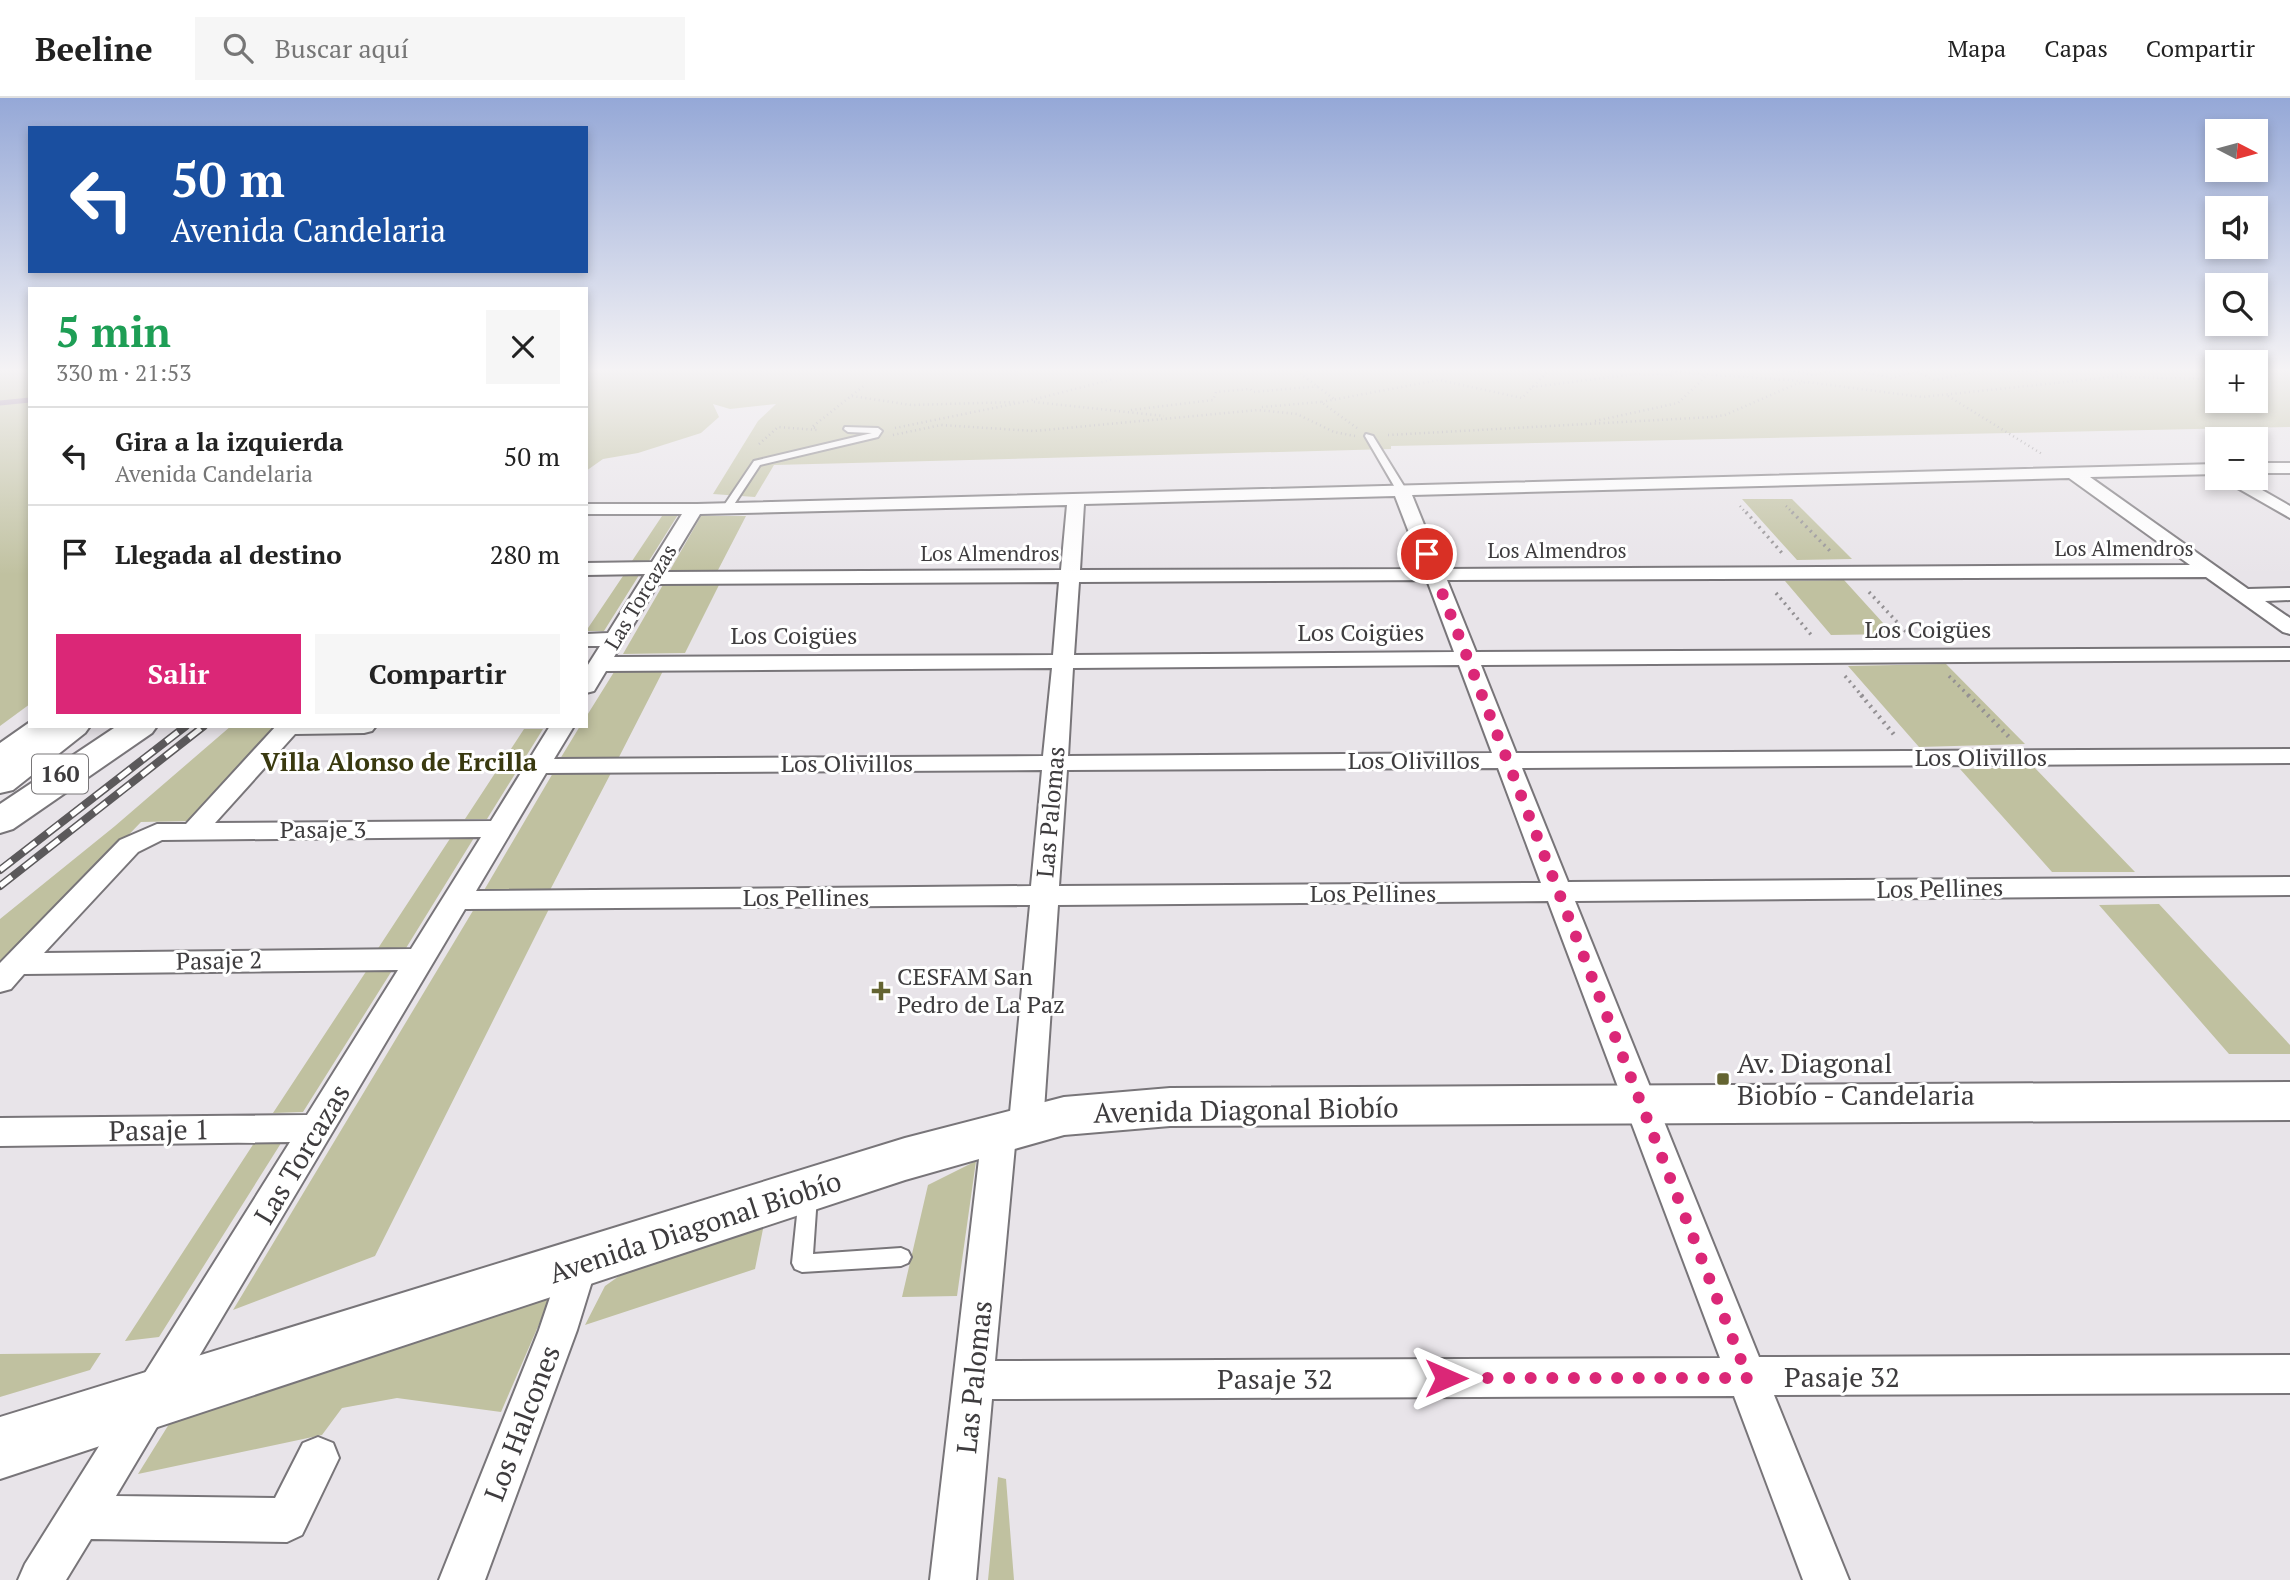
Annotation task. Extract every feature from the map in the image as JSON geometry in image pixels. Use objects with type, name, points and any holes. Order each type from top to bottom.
[{"type":"main road","points":[[0,759],[43,728]]},
{"type":"main road","name":"160","points":[[0,782],[71,728]]},
{"type":"main road","name":"160","points":[[0,820],[116,728]]},
{"type":"main road","points":[[0,820],[137,728]]},
{"type":"main road","name":"Avenida Diagonal Biobío","points":[[0,1448],[808,1191],[1013,1129],[1098,1112],[1170,1107],[2290,1101]]},
{"type":"street","points":[[2268,468],[2290,468]]},
{"type":"street","points":[[588,509],[697,509],[2073,473],[2205,472]]},
{"type":"street","points":[[2073,473],[2290,628]]},
{"type":"street","points":[[2250,490],[2290,513]]},
{"type":"street","points":[[1402,491],[1826,1580]]},
{"type":"street","name":"Las Palomas","points":[[953,1580],[974,1380],[1013,1129],[1044,896],[1076,499]]},
{"type":"street","name":"Las Torcazas","points":[[588,683],[697,509]]},
{"type":"street","name":"Los Almendros","points":[[588,569],[655,573],[1070,576],[2211,572]]},
{"type":"street","points":[[2244,595],[2290,594]]},
{"type":"street","points":[[588,640],[615,639]]},
{"type":"street","name":"Los Coigües","points":[[600,664],[2290,653]]},
{"type":"street","points":[[194,831],[288,728]]},
{"type":"street","name":"Las Torcazas","points":[[41,1580],[561,728]]},
{"type":"street","name":"Los Olivillos","points":[[538,766],[2290,756]]},
{"type":"street","name":"Pasaje 3","points":[[8,973],[129,846],[146,835],[166,831],[500,829]]},
{"type":"street","name":"Los Pellines","points":[[457,900],[2290,886]]},
{"type":"street","name":"Pasaje 2","points":[[8,973],[421,959]]},
{"type":"street","name":"Pasaje 1","points":[[0,1132],[318,1128]]},
{"type":"street","name":"Los Halcones","points":[[462,1580],[558,1330],[578,1265]]},
{"type":"street","name":"Pasaje 32","points":[[974,1380],[2290,1374]]},
{"type":"street","points":[[80,1517],[287,1520],[318,1458]]},
{"type":"lane","points":[[728,508],[757,463],[866,437]]},
{"type":"lane","points":[[1370,437],[1402,491]]},
{"type":"lane","points":[[808,1191],[802,1263],[901,1257]]},
{"type":"path","points":[[767,437],[757,446],[799,448],[796,453]]},
{"type":"path","points":[[2015,437],[2073,473]]},
{"type":"path","points":[[1740,506],[1800,573]]},
{"type":"path","points":[[1786,506],[2028,757]]},
{"type":"green space","points":[[0,437],[28,437],[28,705],[0,726]]},
{"type":"green space","points":[[588,437],[688,437],[638,453],[603,459],[588,470]]},
{"type":"green space","points":[[748,437],[1809,437],[1391,446],[1391,449],[774,465],[755,497],[713,494]]},
{"type":"green space","points":[[1742,499],[1792,499],[1852,559],[1797,560]]},
{"type":"green space","points":[[666,510],[681,510],[647,564],[630,564]]},
{"type":"green space","points":[[701,516],[746,516],[717,572],[669,572]]},
{"type":"green space","points":[[641,572],[604,631],[588,631],[588,628],[625,573]]},
{"type":"green space","points":[[1844,580],[1893,634],[1831,635],[1785,581]]},
{"type":"green space","points":[[664,583],[720,583],[685,653],[623,654]]},
{"type":"green space","points":[[1946,664],[2025,744],[1919,747],[1848,666]]},
{"type":"green space","points":[[663,671],[618,759],[560,759],[579,728],[588,728],[588,714],[614,672]]},
{"type":"green space","points":[[229,728],[277,728],[191,821],[141,822],[0,969],[0,919],[115,826]]},
{"type":"green space","points":[[524,729],[543,729],[487,819],[465,819]]},
{"type":"green space","points":[[2034,767],[2135,872],[2052,872],[1960,769]]},
{"type":"green space","points":[[553,773],[611,773],[549,892],[483,892]]},
{"type":"green space","points":[[477,833],[403,953],[375,953],[453,834]]},
{"type":"green space","points":[[2159,904],[2290,1045],[2290,1054],[2229,1054],[2099,905]]},
{"type":"green space","points":[[474,909],[549,909],[375,1256],[233,1310]]},
{"type":"green space","points":[[393,969],[303,1112],[273,1113],[367,970]]},
{"type":"green space","points":[[256,1140],[283,1140],[159,1337],[125,1341]]},
{"type":"green space","points":[[976,1161],[957,1296],[902,1297],[928,1185]]},
{"type":"green space","points":[[764,1224],[755,1269],[585,1325],[605,1286],[622,1274]]},
{"type":"green space","points":[[553,1292],[501,1412],[397,1398],[342,1408],[322,1435],[138,1474],[179,1408]]},
{"type":"green space","points":[[101,1353],[90,1370],[0,1397],[0,1354]]},
{"type":"green space","points":[[998,1477],[1006,1479],[1014,1580],[988,1580]]},
{"type":"railway","points":[[0,870],[183,728]]},
{"type":"railway","points":[[0,886],[201,728]]},
{"type":"place","name":"CESFAM San Pedro de La Paz","points":[[881,991]]},
{"type":"place","name":"Av. Diagonal Biobío - Candelaria","points":[[1723,1079]]},
{"type":"district","name":"Villa Alonso de Ercilla","points":[[399,762]]},
{"type":"route","points":[[1427,554],[1748,1378],[1446,1378]]}]
